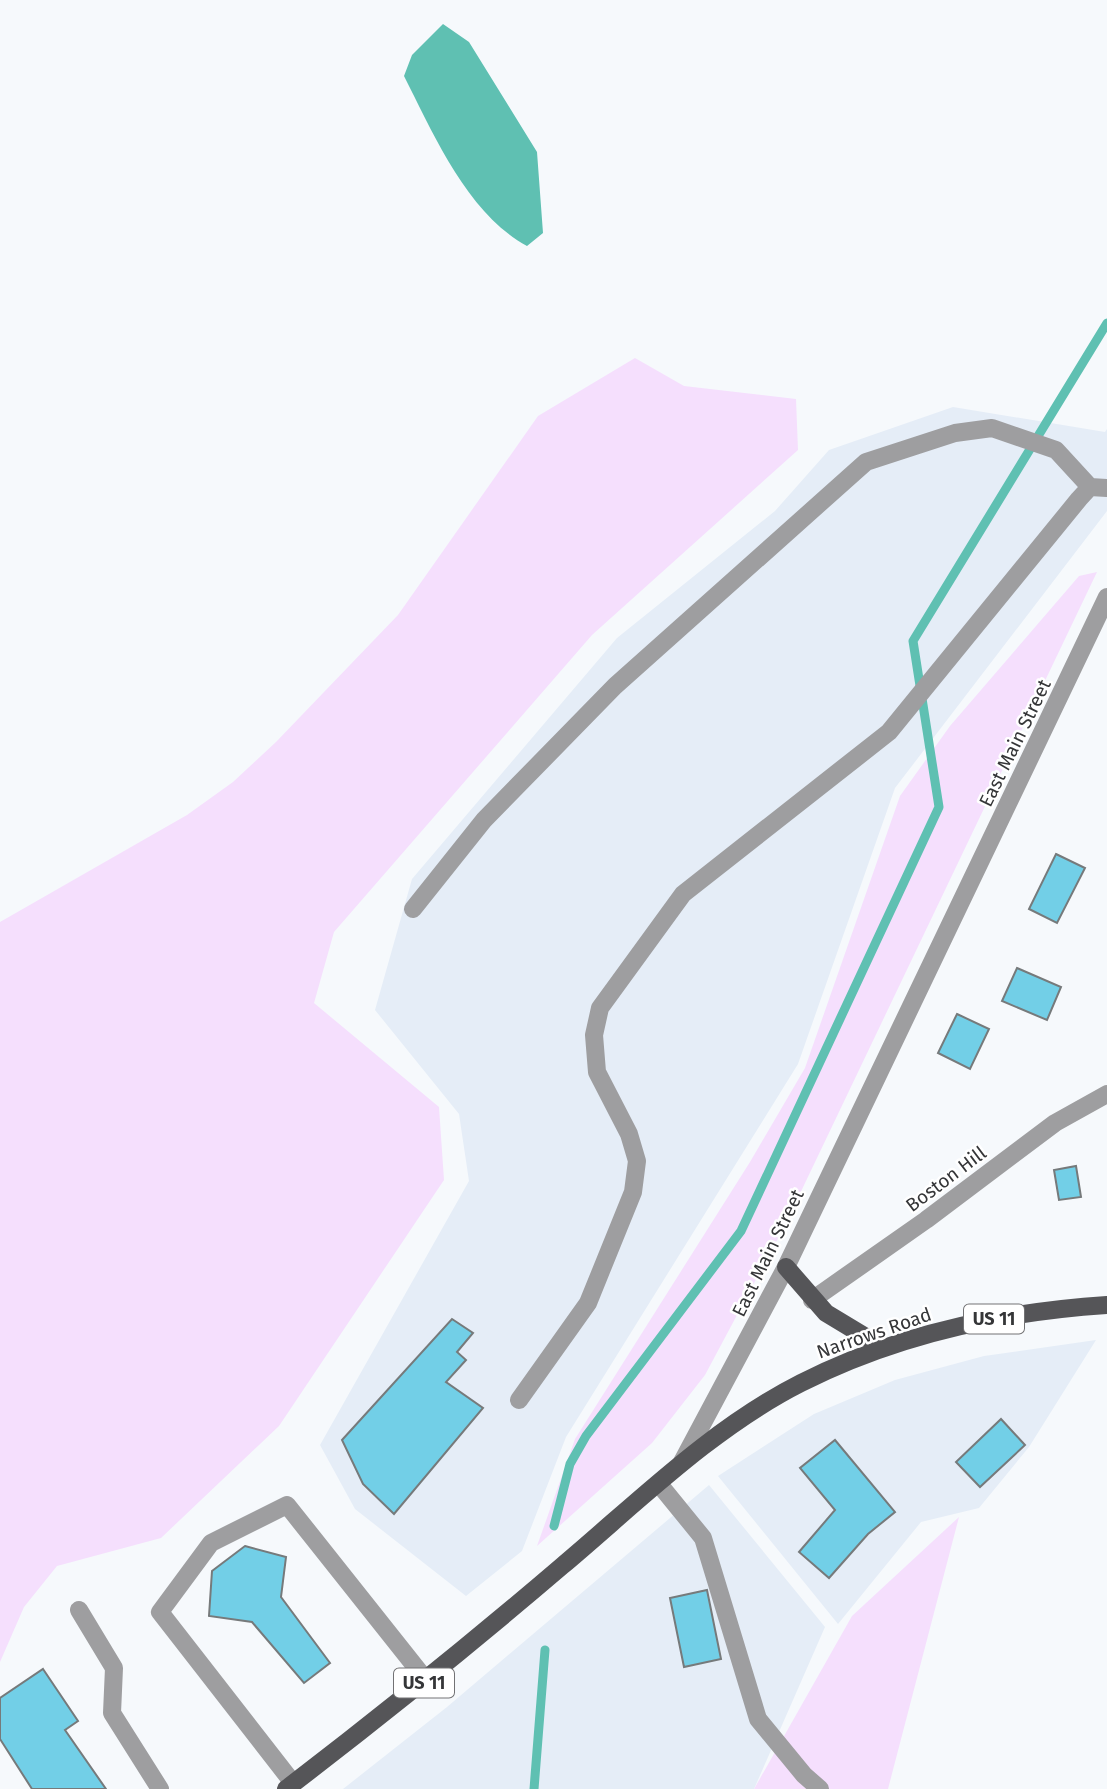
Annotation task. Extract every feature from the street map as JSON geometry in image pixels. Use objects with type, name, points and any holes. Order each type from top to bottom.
[{"type":"main road","points":[[786,1267],[812,1300],[843,1324],[884,1348]]},
{"type":"main road","name":"Narrows Road","points":[[681,1465],[720,1434],[798,1384],[884,1348],[988,1320],[1107,1305]]},
{"type":"main road","name":"East Main Street","points":[[290,1786],[426,1681],[681,1465]]},
{"type":"street","points":[[413,909],[484,820],[615,686],[866,462],[955,433],[992,428],[1056,450],[1099,488],[889,732],[683,894],[600,1008],[593,1035],[597,1072],[629,1134],[637,1161],[633,1192],[589,1303],[519,1400]]},
{"type":"street","name":"East Main Street","points":[[681,1465],[786,1267],[1107,597]]},
{"type":"street","name":"Boston Hill","points":[[812,1300],[926,1220],[1055,1123],[1107,1094]]},
{"type":"street","points":[[659,1484],[703,1538],[758,1719],[804,1775],[820,1789]]},
{"type":"street","points":[[290,1786],[160,1612],[211,1543],[287,1506],[426,1681]]},
{"type":"street","points":[[79,1610],[114,1668],[112,1713],[160,1789]]},
{"type":"shaded area","points":[[443,24],[469,42],[537,152],[543,233],[527,246],[506,232],[487,214],[454,171],[404,76],[412,55]]},
{"type":"shaded area","points":[[635,358],[684,386],[796,399],[798,450],[592,635],[334,932],[314,1003],[439,1107],[444,1180],[279,1426],[161,1538],[57,1566],[24,1607],[0,1662],[0,922],[187,815],[233,782],[276,742],[398,615],[538,416]]},
{"type":"shaded area","points":[[953,407],[1105,432],[1107,429],[1107,511],[895,788],[798,1064],[566,1437],[522,1551],[466,1596],[355,1509],[320,1445],[469,1181],[459,1114],[375,1010],[412,879],[617,638],[775,511],[829,450]]},
{"type":"shaded area","points":[[1097,572],[784,1227],[705,1375],[652,1443],[537,1546],[575,1439],[750,1162],[805,1068],[900,796],[950,726],[1079,576]]},
{"type":"shaded area","points":[[1096,1340],[1029,1447],[979,1508],[921,1522],[838,1624],[718,1476],[814,1414],[895,1380],[984,1356]]},
{"type":"shaded area","points":[[709,1485],[825,1627],[754,1789],[343,1789],[447,1707]]},
{"type":"shaded area","points":[[959,1517],[888,1789],[754,1789],[852,1616]]},
{"type":"building","points":[[1056,854],[1085,868],[1057,923],[1029,909]]},
{"type":"building","points":[[1017,968],[1061,987],[1047,1020],[1002,1001]]},
{"type":"building","points":[[957,1014],[989,1029],[970,1069],[938,1053]]},
{"type":"building","points":[[1076,1166],[1081,1197],[1059,1200],[1054,1170]]},
{"type":"building","points":[[452,1319],[473,1333],[457,1352],[466,1360],[446,1382],[483,1408],[394,1514],[363,1484],[342,1440]]},
{"type":"building","points":[[1001,1419],[1025,1445],[980,1487],[956,1462]]},
{"type":"building","points":[[835,1440],[895,1512],[868,1534],[829,1578],[799,1552],[835,1510],[800,1468]]},
{"type":"building","points":[[245,1546],[286,1557],[281,1597],[330,1663],[304,1683],[252,1622],[209,1616],[212,1571]]},
{"type":"building","points":[[707,1590],[721,1659],[684,1667],[670,1598]]},
{"type":"building","points":[[43,1669],[78,1721],[65,1730],[106,1789],[32,1789],[0,1739],[0,1698]]},
{"type":"waterway","points":[[554,1526],[570,1464],[586,1436],[741,1231],[939,807],[913,641],[1107,323]]},
{"type":"waterway","points":[[534,1789],[545,1650]]}]
